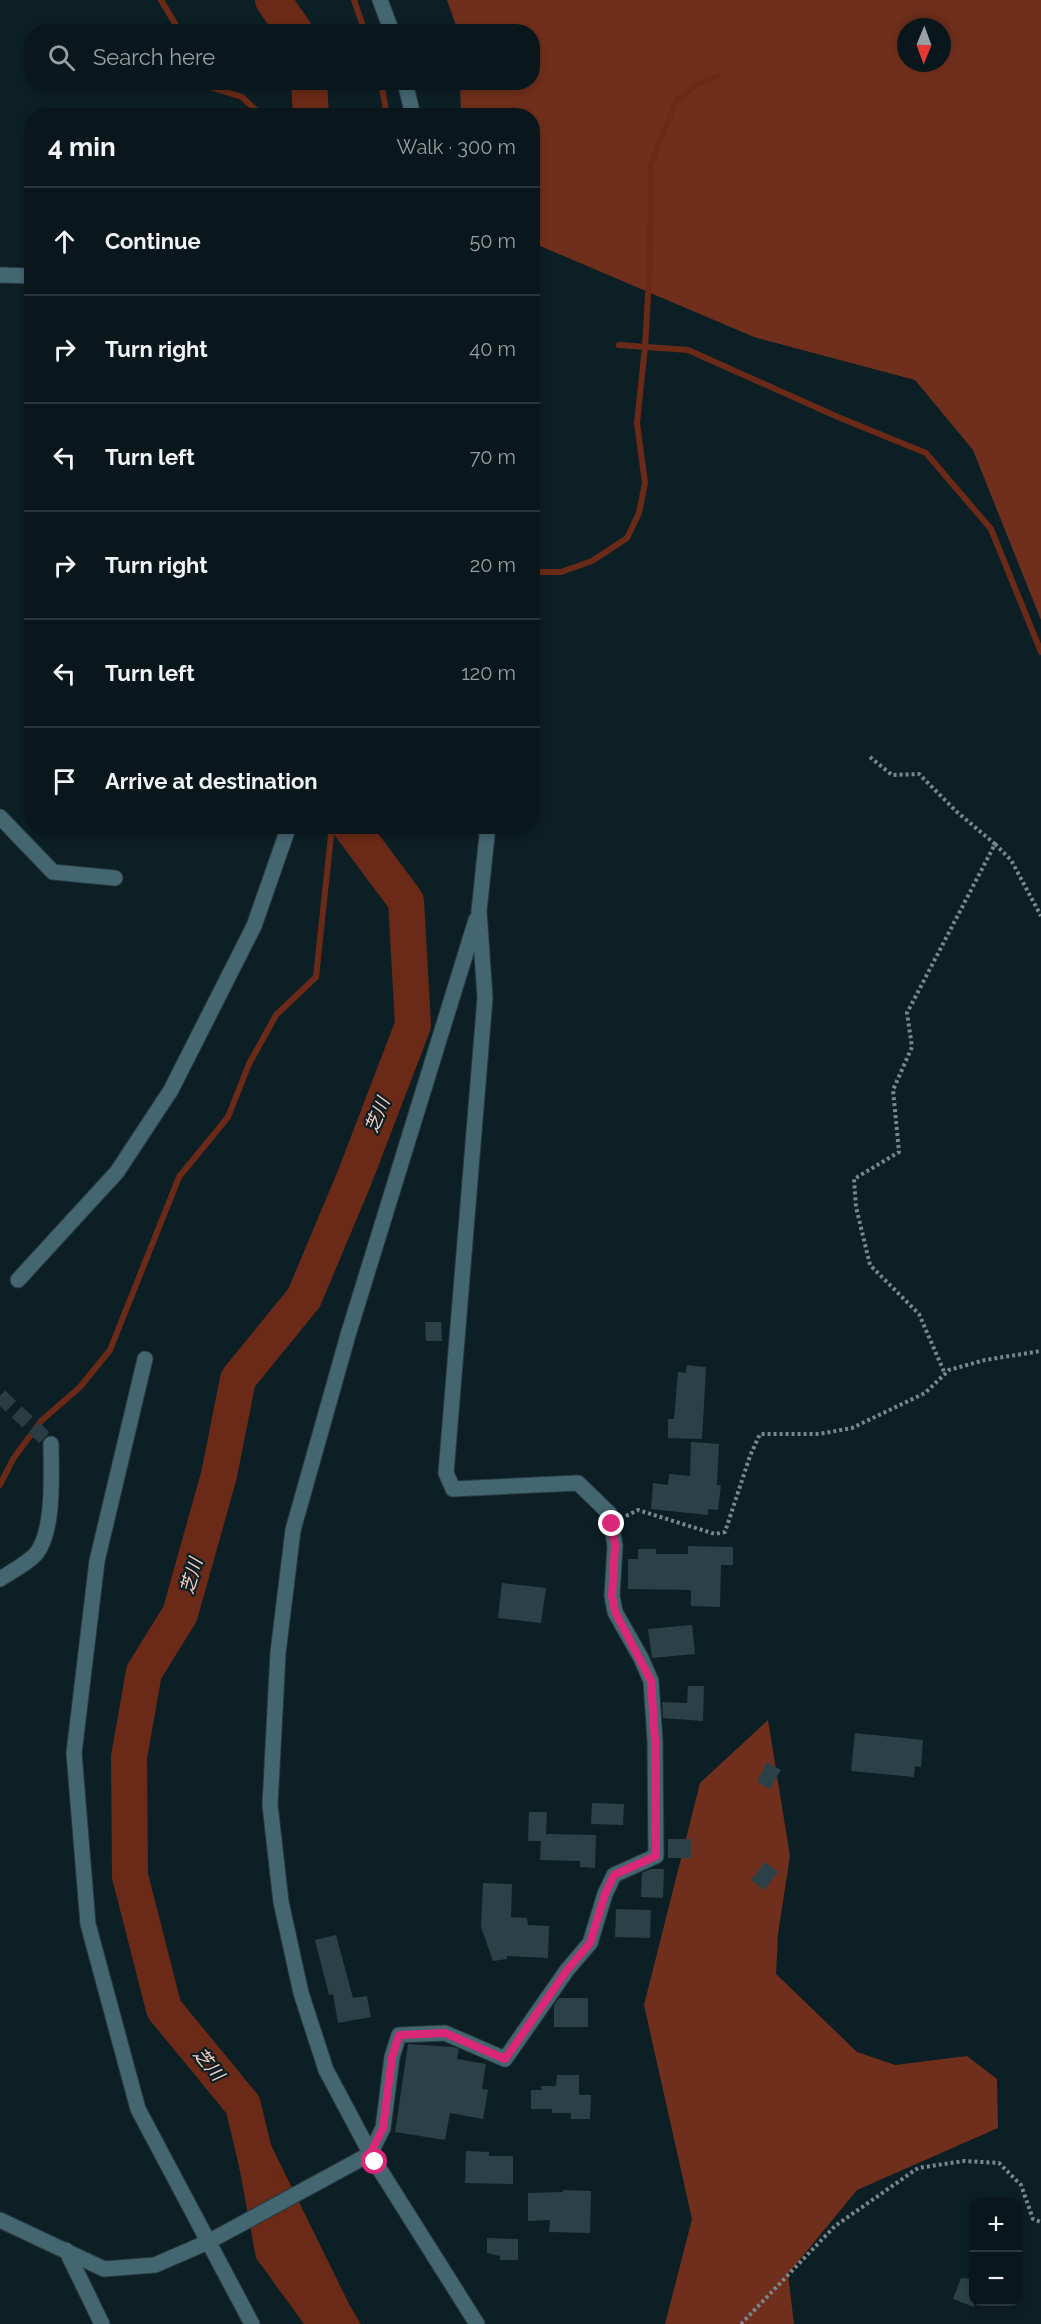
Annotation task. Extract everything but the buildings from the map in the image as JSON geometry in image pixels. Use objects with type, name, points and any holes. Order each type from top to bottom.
[{"type":"street","points":[[380,0],[389,24]]},
{"type":"street","points":[[407,90],[411,108]]},
{"type":"street","points":[[0,275],[24,276]]},
{"type":"street","points":[[0,817],[53,873],[115,878]]},
{"type":"street","points":[[18,1280],[117,1172],[171,1090],[254,926],[286,834]]},
{"type":"street","points":[[0,2220],[104,2269],[155,2265],[208,2242],[370,2154],[383,2128],[392,2057],[399,2035],[445,2033],[505,2059],[567,1970],[590,1943],[605,1894],[614,1875],[656,1856],[655,1741],[651,1681],[615,1612],[612,1596],[615,1545],[610,1514],[578,1483],[453,1489],[446,1473],[485,998],[479,911],[487,834]]},
{"type":"street","points":[[477,2324],[370,2154],[326,2070],[301,1993],[280,1902],[270,1806],[278,1653],[293,1530],[320,1428],[479,911]]},
{"type":"street","points":[[145,1359],[97,1561],[75,1753],[88,1924],[138,2109],[252,2324]]},
{"type":"street","points":[[0,1579],[35,1555],[42,1542],[52,1506],[51,1444]]},
{"type":"street","points":[[66,2250],[102,2324]]},
{"type":"path","points":[[870,757],[892,775],[919,774],[957,812],[1011,860],[1041,916]]},
{"type":"path","points":[[945,1374],[919,1314],[870,1265],[856,1207],[854,1179],[899,1152],[893,1090],[912,1047],[907,1013],[994,844]]},
{"type":"path","points":[[612,1524],[638,1510],[715,1534],[725,1532],[750,1456],[760,1434],[819,1434],[852,1428],[925,1393],[950,1370],[985,1360],[1041,1351]]},
{"type":"path","points":[[741,2324],[835,2226],[918,2168],[964,2161],[999,2163],[1021,2186],[1033,2219],[1041,2222]]},
{"type":"shaded area","points":[[447,0],[1041,0],[1041,620],[973,450],[915,380],[754,337],[540,246],[540,108],[461,108],[460,90],[540,90],[540,24],[456,24]]},
{"type":"shaded area","points":[[768,1720],[790,1856],[778,1934],[776,1974],[857,2052],[895,2065],[967,2056],[997,2079],[998,2128],[857,2190],[788,2274],[794,2324],[665,2324],[692,2219],[644,2005],[700,1783]]},
{"type":"shaded area","points":[[267,2137],[361,2324],[304,2324],[256,2258],[236,2149]]},
{"type":"waterway","points":[[161,0],[175,24]]},
{"type":"waterway","name":"芝川","points":[[273,0],[290,24]]},
{"type":"waterway","points":[[354,0],[362,24]]},
{"type":"waterway","points":[[540,572],[561,572],[592,561],[627,538],[639,513],[645,483],[637,423],[645,347],[650,262],[651,164],[676,101],[698,84],[717,76]]},
{"type":"waterway","points":[[219,90],[242,97],[254,108]]},
{"type":"waterway","name":"芝川","points":[[309,90],[311,108]]},
{"type":"waterway","points":[[382,90],[386,108]]},
{"type":"waterway","points":[[619,345],[688,350],[838,417],[926,453],[991,529],[1041,652]]},
{"type":"waterway","points":[[0,1485],[13,1459],[41,1421],[80,1387],[110,1350],[179,1177],[228,1117],[249,1064],[276,1015],[316,977],[331,834]]},
{"type":"waterway","name":"芝川","points":[[263,2190],[243,2105],[164,2009],[130,1876],[129,1757],[144,1672],[180,1614],[219,1475],[238,1379],[304,1298],[354,1179],[413,1025],[406,901],[356,834]]},
{"type":"tunnel","points":[[0,1396],[51,1444]]},
{"type":"route","points":[[375,2162],[370,2154],[383,2128],[392,2057],[399,2035],[445,2033],[505,2059],[567,1970],[590,1943],[605,1894],[614,1875],[656,1856],[655,1741],[651,1681],[615,1612],[612,1596],[615,1545],[612,1524]]}]
